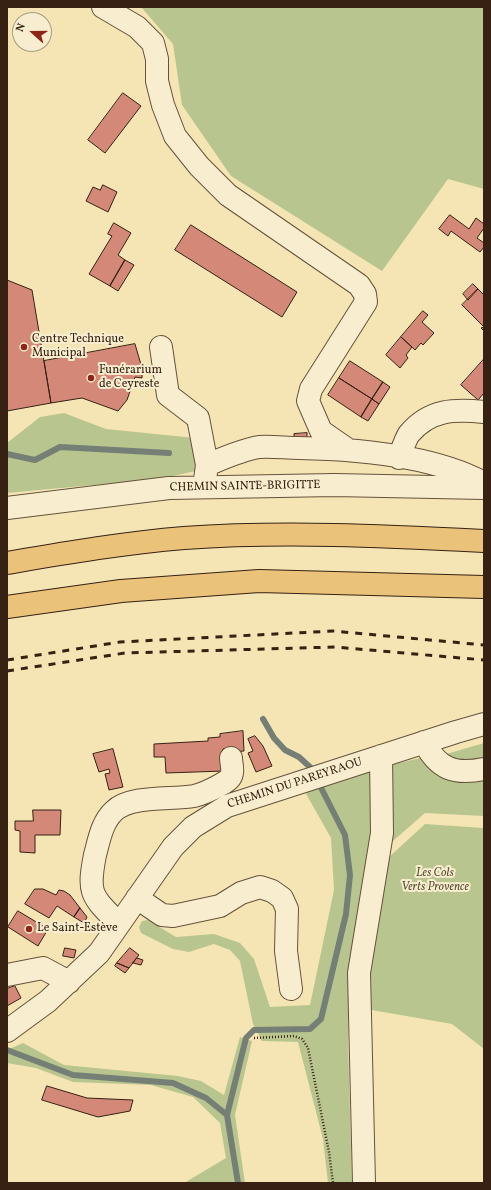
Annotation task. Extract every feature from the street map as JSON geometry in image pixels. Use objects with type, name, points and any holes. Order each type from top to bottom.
[{"type":"highway","points":[[7,563],[114,545],[185,538],[266,535],[369,536],[484,541]]},
{"type":"highway","points":[[7,607],[120,591],[259,581],[484,587]]},
{"type":"street","points":[[103,7],[137,27],[153,43],[157,59],[157,81],[163,105],[175,136],[199,166],[228,195],[359,286],[364,294],[366,302],[310,389],[308,401],[321,431],[347,449]]},
{"type":"street","points":[[160,347],[168,395],[198,418],[207,465],[204,487]]},
{"type":"street","points":[[399,458],[409,435],[424,421],[440,413],[456,409],[484,412]]},
{"type":"street","points":[[207,465],[260,447],[347,449],[424,461],[469,475],[484,483]]},
{"type":"street","name":"CHEMIN SAINTE-BRIGITTE","points":[[7,508],[169,488],[334,485],[484,488]]},
{"type":"street","name":"CHEMIN DU PAREYRAOU","points":[[11,1028],[48,1001],[99,953],[173,847],[193,827],[227,806],[484,724]]},
{"type":"street","points":[[424,742],[430,754],[438,763],[452,770],[484,769]]},
{"type":"street","points":[[364,1183],[359,973],[382,833],[381,756]]},
{"type":"street","points":[[119,924],[102,907],[92,893],[90,880],[104,824],[113,811],[122,805],[132,802],[194,796],[213,790],[228,780],[232,773],[231,758]]},
{"type":"street","points":[[137,898],[162,915],[173,916],[220,906],[241,893],[260,886],[272,891],[282,898],[287,909],[286,951],[290,989]]},
{"type":"street","points":[[7,975],[43,968],[69,982]]},
{"type":"path","points":[[254,1038],[294,1036],[302,1039],[308,1048],[329,1152],[333,1183]]},
{"type":"green space","points":[[141,7],[484,7],[484,189],[448,179],[382,271],[231,176],[182,105],[173,44]]},
{"type":"green space","points":[[64,413],[106,429],[195,438],[196,471],[159,479],[7,493],[7,443],[40,417]]},
{"type":"green space","points":[[484,743],[484,764],[476,766],[443,755]]},
{"type":"green space","points":[[420,758],[449,777],[484,780],[484,816],[425,813],[393,841],[391,765]]},
{"type":"green space","points":[[374,771],[373,827],[349,970],[348,1041],[352,1183],[328,1183],[323,1139],[298,1042],[262,1041],[253,1024],[240,961],[230,950],[214,944],[189,952],[173,949],[141,933],[139,927],[142,921],[148,920],[176,937],[214,934],[240,943],[254,959],[270,1007],[310,1005],[334,890],[331,838],[305,792]]},
{"type":"green space","name":"Les Cols Verts Provence","points":[[425,824],[484,828],[484,1049],[452,1024],[366,1009],[388,858]]},
{"type":"green space","points":[[240,1037],[252,1041],[235,1115],[245,1183],[184,1183],[226,1158],[220,1123],[193,1097],[151,1085],[73,1082],[36,1068],[7,1063],[7,1050],[23,1043],[64,1065],[178,1076],[201,1081],[224,1095]]},
{"type":"building","points":[[123,93],[141,106],[105,153],[88,140]]},
{"type":"building","points":[[103,185],[117,192],[108,212],[86,201],[93,187],[100,190]]},
{"type":"building","points":[[450,215],[469,229],[476,218],[484,224],[484,228],[477,238],[484,243],[484,247],[480,252],[451,231],[448,236],[439,229]]},
{"type":"building","points":[[114,223],[131,233],[118,255],[125,260],[110,286],[89,274],[112,236],[108,234]]},
{"type":"building","points":[[191,225],[297,292],[282,317],[175,250]]},
{"type":"building","points":[[125,260],[134,265],[118,291],[110,286]]},
{"type":"building","name":"Centre Technique Municipal","points":[[7,280],[32,290],[51,403],[7,411]]},
{"type":"building","points":[[473,284],[478,289],[468,300],[463,294]]},
{"type":"building","points":[[478,289],[484,295],[484,327],[462,305]]},
{"type":"building","points":[[423,311],[428,315],[422,322],[434,333],[423,345],[421,343],[415,350],[401,337]]},
{"type":"building","points":[[401,337],[412,347],[406,355],[408,358],[400,368],[386,355]]},
{"type":"building","name":"Funérarium de Ceyreste","points":[[135,344],[142,368],[142,378],[135,377],[127,400],[118,411],[82,398],[51,403],[44,361]]},
{"type":"building","points":[[484,359],[484,393],[478,400],[461,385]]},
{"type":"building","points":[[350,361],[383,382],[372,399],[339,378]]},
{"type":"building","points":[[339,378],[372,399],[361,417],[328,395]]},
{"type":"building","points":[[383,382],[390,387],[379,404],[372,399]]},
{"type":"building","points":[[372,399],[379,404],[368,421],[361,417]]},
{"type":"building","points":[[307,433],[307,441],[294,441],[294,434]]},
{"type":"building","points":[[243,731],[244,751],[231,752],[228,748],[223,749],[224,771],[166,773],[165,757],[154,757],[154,744],[208,741],[208,738],[220,737],[220,734]]},
{"type":"building","points":[[255,736],[263,746],[272,766],[256,772],[248,753],[253,751],[248,739]]},
{"type":"building","points":[[113,749],[123,787],[109,790],[105,774],[110,773],[109,769],[99,772],[93,754]]},
{"type":"building","points":[[33,810],[61,810],[60,835],[35,835],[35,853],[20,852],[20,831],[15,830],[15,821],[33,821]]},
{"type":"building","points":[[35,889],[43,889],[56,895],[59,890],[64,891],[70,895],[80,908],[74,917],[57,906],[49,918],[25,904]]},
{"type":"building","points":[[80,908],[87,917],[84,923],[74,917]]},
{"type":"building","points":[[18,911],[48,929],[38,946],[8,927]]},
{"type":"building","points":[[65,948],[76,950],[74,958],[63,956]]},
{"type":"building","points":[[130,948],[139,955],[129,968],[117,963]]},
{"type":"building","points":[[137,958],[143,960],[141,965],[133,963]]},
{"type":"building","points":[[117,963],[129,968],[125,973],[115,966]]},
{"type":"building","points":[[15,986],[21,998],[7,1006],[7,989]]},
{"type":"building","points":[[47,1086],[87,1098],[133,1100],[130,1111],[98,1117],[42,1100]]},
{"type":"waterway","points":[[7,454],[35,460],[60,447],[169,453]]},
{"type":"waterway","points":[[227,1115],[246,1038],[254,1030],[310,1029],[321,1019],[346,914],[350,875],[345,835],[311,768],[299,757],[285,750],[274,738],[263,719]]},
{"type":"waterway","points":[[7,1050],[73,1075],[173,1083],[206,1098],[227,1115],[238,1183]]},
{"type":"railway","points":[[7,660],[120,642],[333,631],[484,645]]},
{"type":"railway","points":[[7,671],[125,653],[335,647],[484,660]]},
{"type":"place","name":"Centre Technique Municipal","points":[[24,347]]},
{"type":"place","name":"Funérarium de Ceyreste","points":[[91,378]]},
{"type":"place","name":"Le Saint-Estève","points":[[29,929]]}]
